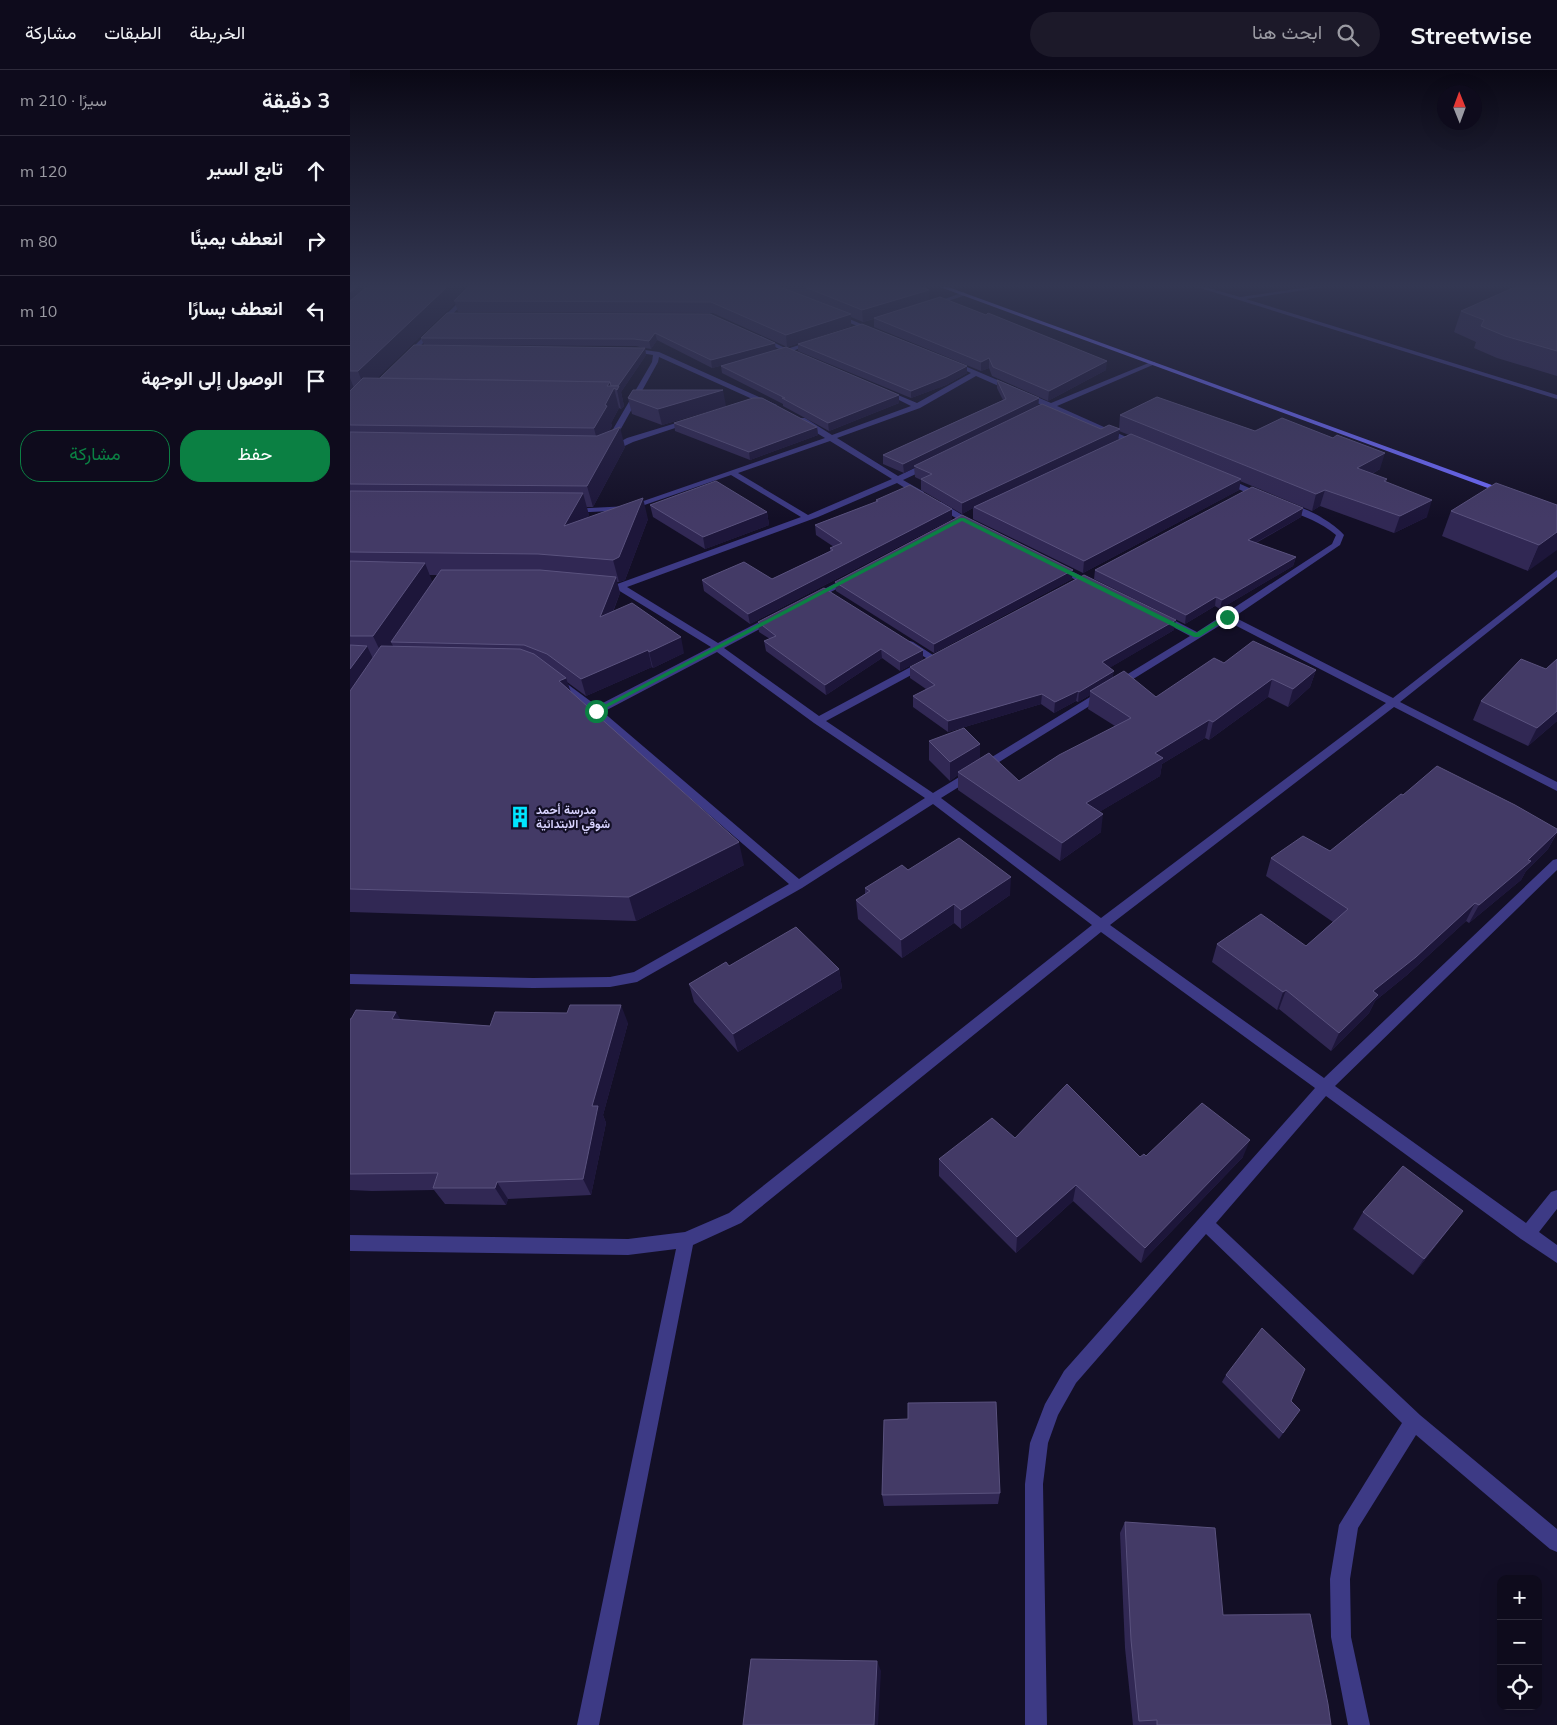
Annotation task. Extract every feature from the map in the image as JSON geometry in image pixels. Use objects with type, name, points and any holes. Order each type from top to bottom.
[{"type":"main road","points":[[1156,364],[1520,497]]},
{"type":"street","points":[[654,364],[602,453],[630,440],[696,420]]},
{"type":"street","points":[[683,364],[783,410]]},
{"type":"street","points":[[956,364],[1125,442],[1148,448]]},
{"type":"street","points":[[1040,410],[1150,364]]},
{"type":"street","points":[[1451,364],[1557,397]]},
{"type":"street","points":[[705,374],[714,372]]},
{"type":"street","points":[[558,511],[598,511],[630,508],[733,473],[917,406],[976,373]]},
{"type":"street","points":[[874,387],[917,406]]},
{"type":"street","points":[[625,398],[635,398]]},
{"type":"street","points":[[753,402],[762,399]]},
{"type":"street","points":[[791,414],[897,481],[980,528]]},
{"type":"street","points":[[601,586],[620,587],[897,481],[933,463]]},
{"type":"street","points":[[733,473],[806,517]]},
{"type":"street","points":[[350,979],[533,984],[610,982],[637,977],[798,885],[933,798],[1227,617],[1336,545],[1340,535],[1321,520],[1244,492],[1212,475]]},
{"type":"street","points":[[1051,564],[1099,587]]},
{"type":"street","points":[[809,600],[830,594],[860,573]]},
{"type":"street","points":[[350,1243],[628,1247],[686,1240],[735,1218],[1101,926],[1394,702],[1557,573]]},
{"type":"street","points":[[620,587],[717,647],[818,721],[933,798],[1101,926],[1557,1255]]},
{"type":"street","points":[[1150,611],[1196,635]]},
{"type":"street","points":[[596,711],[784,613]]},
{"type":"street","points":[[1227,617],[1557,787]]},
{"type":"street","points":[[818,721],[938,657],[900,638]]},
{"type":"street","points":[[547,674],[596,711],[798,885]]},
{"type":"street","points":[[1036,1725],[1034,1484],[1040,1443],[1051,1410],[1070,1376],[1325,1087],[1557,863]]},
{"type":"street","points":[[1528,1234],[1557,1197]]},
{"type":"street","points":[[1206,1224],[1414,1422],[1557,1542]]},
{"type":"street","points":[[588,1725],[686,1240]]},
{"type":"street","points":[[1359,1725],[1341,1638],[1340,1579],[1349,1525],[1414,1422]]},
{"type":"building","points":[[350,364],[365,364],[358,371],[350,371]]},
{"type":"building","points":[[394,364],[633,364],[618,386],[611,386],[610,382],[380,378]]},
{"type":"building","points":[[727,364],[827,364],[899,395],[828,423],[782,398],[785,398],[721,366]]},
{"type":"building","points":[[847,364],[963,364],[967,366],[911,391]]},
{"type":"building","points":[[992,364],[1101,364],[1049,391],[993,367]]},
{"type":"building","points":[[363,378],[610,382],[607,386],[619,386],[617,390],[614,388],[605,405],[607,406],[594,428],[350,425],[350,391]]},
{"type":"building","points":[[997,380],[1039,398],[903,464],[883,455],[1006,399]]},
{"type":"building","points":[[633,390],[723,390],[658,409],[628,398]]},
{"type":"building","points":[[1157,397],[1255,431],[1282,418],[1333,438],[1337,435],[1385,453],[1357,468],[1387,479],[1384,481],[1432,500],[1400,516],[1325,490],[1316,494],[1120,415]]},
{"type":"building","points":[[753,398],[762,398],[817,427],[749,452],[674,423]]},
{"type":"building","points":[[1042,404],[1101,429],[1109,425],[1120,429],[962,503],[921,479],[932,474],[914,466]]},
{"type":"building","points":[[620,427],[587,486],[350,484],[350,432],[597,436]]},
{"type":"building","points":[[1131,434],[1241,479],[1084,561],[974,507]]},
{"type":"building","points":[[716,481],[767,512],[703,537],[650,505]]},
{"type":"building","points":[[1496,483],[1557,505],[1557,532],[1539,545],[1451,511]]},
{"type":"building","points":[[910,485],[952,509],[748,614],[702,580],[744,562],[772,579],[833,550],[830,548],[842,543],[815,525],[878,501],[876,500]]},
{"type":"building","points":[[1252,487],[1303,508],[1248,540],[1296,557],[1222,600],[1216,597],[1186,615],[1095,570]]},
{"type":"building","points":[[350,491],[583,493],[564,526],[643,498],[619,557],[613,560],[538,554],[350,552]]},
{"type":"building","points":[[962,515],[1073,570],[934,644],[835,582]]},
{"type":"building","points":[[350,561],[425,563],[373,636],[350,636]]},
{"type":"building","points":[[441,570],[540,570],[616,577],[600,617],[632,603],[681,637],[581,679],[547,654],[524,645],[391,642]]},
{"type":"building","points":[[1084,575],[1176,620],[1102,662],[1114,671],[1079,692],[1055,702],[1042,694],[948,721],[913,696],[935,685],[910,667]]},
{"type":"building","points":[[824,588],[923,650],[900,662],[881,649],[825,685],[764,641],[776,636],[758,622]]},
{"type":"building","points":[[1253,641],[1316,670],[1293,689],[1272,679],[1213,722],[1209,720],[1155,753],[1163,758],[1086,803],[1103,814],[1062,843],[958,772],[989,753],[1019,781],[1059,755],[1131,718],[1090,691],[1124,671],[1156,697],[1214,658],[1224,663]]},
{"type":"building","points":[[350,645],[367,646],[350,669]]},
{"type":"building","name":"مدرسة أحمد شوقي الابتدائية","points":[[381,646],[520,649],[534,654],[566,678],[559,681],[739,842],[629,897],[350,889],[350,691]]},
{"type":"building","points":[[1521,659],[1546,669],[1557,659],[1557,711],[1537,728],[1481,701]]},
{"type":"building","points":[[964,728],[980,744],[950,762],[929,741]]},
{"type":"building","points":[[1437,766],[1515,805],[1557,829],[1557,832],[1528,860],[1531,861],[1479,905],[1475,903],[1416,957],[1373,991],[1378,995],[1339,1033],[1286,990],[1283,992],[1217,944],[1261,914],[1306,946],[1348,909],[1271,858],[1303,836],[1330,851],[1401,794],[1403,795]]},
{"type":"building","points":[[959,838],[1011,877],[961,910],[954,904],[901,940],[856,900],[870,891],[865,888],[902,865],[908,870]]},
{"type":"building","points":[[796,927],[839,969],[733,1034],[689,984],[726,962],[729,966]]},
{"type":"building","points":[[570,1005],[621,1005],[592,1106],[598,1106],[583,1179],[497,1182],[495,1188],[433,1188],[438,1173],[350,1174],[350,1019],[356,1010],[396,1012],[392,1019],[490,1026],[495,1012],[567,1013]]},
{"type":"building","points":[[1067,1084],[1140,1157],[1144,1154],[1146,1156],[1202,1103],[1250,1140],[1145,1248],[1076,1185],[1017,1237],[939,1159],[992,1118],[1015,1138]]},
{"type":"building","points":[[1403,1166],[1463,1211],[1424,1259],[1363,1212]]},
{"type":"building","points":[[1262,1328],[1305,1369],[1291,1401],[1300,1410],[1283,1433],[1226,1375]]},
{"type":"building","points":[[996,1402],[1000,1493],[882,1495],[884,1420],[908,1419],[908,1403]]},
{"type":"building","points":[[1125,1522],[1215,1528],[1223,1615],[1310,1614],[1331,1725],[1157,1725],[1157,1720],[1139,1721],[1131,1640]]},
{"type":"building","points":[[751,1659],[877,1661],[874,1725],[743,1725]]},
{"type":"place","name":"مدرسة أحمد شوقي الابتدائية","points":[[520,817]]},
{"type":"route","points":[[596,711],[962,519],[1196,635],[1227,617]]}]
